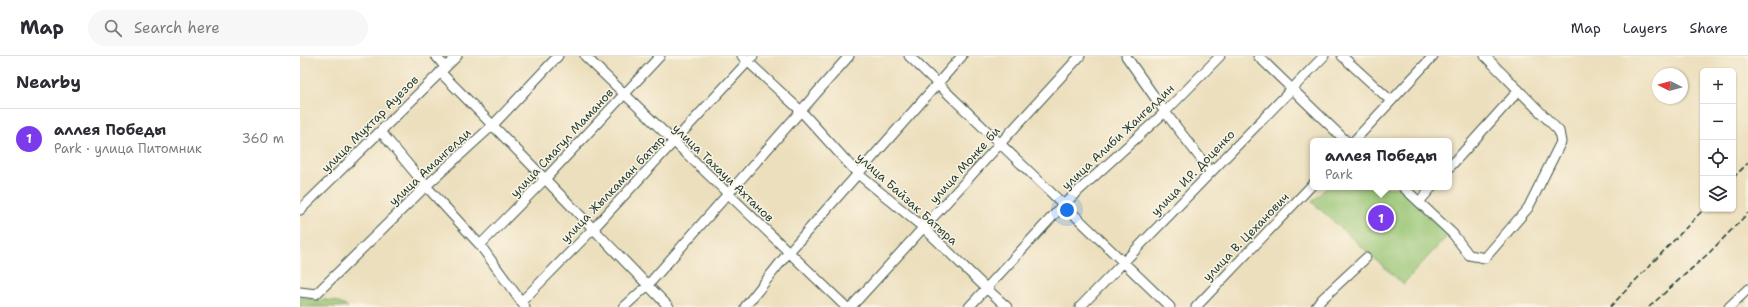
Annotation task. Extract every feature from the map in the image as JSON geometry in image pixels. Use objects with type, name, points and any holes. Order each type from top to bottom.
[{"type":"street","points":[[436,56],[443,69],[493,125],[546,178],[669,307]]},
{"type":"street","name":"улица Мухтар Ауезов","points":[[300,210],[381,132],[456,56]]},
{"type":"street","name":"улица Амангелди","points":[[300,292],[316,294],[426,186],[493,125],[558,56]]},
{"type":"street","name":"улица Тахауи Ахтанов","points":[[585,56],[788,253],[846,307]]},
{"type":"street","name":"улица Смагул Маманов","points":[[480,245],[546,178],[660,56]]},
{"type":"street","points":[[624,307],[648,285],[849,56]]},
{"type":"street","points":[[909,56],[1170,307]]},
{"type":"street","points":[[745,307],[788,253],[962,56]]},
{"type":"street","name":"улица Монке би","points":[[851,307],[1080,56]]},
{"type":"street","points":[[1126,56],[1165,112],[1211,172]]},
{"type":"street","name":"улица Алиби Жангелдин","points":[[968,307],[1064,204],[1165,112],[1220,56]]},
{"type":"street","points":[[1258,56],[1343,138]]},
{"type":"street","name":"улица И.Р. Доценко","points":[[1080,307],[1324,56]]},
{"type":"street","points":[[1342,56],[1391,101]]},
{"type":"street","points":[[1357,138],[1433,56]]},
{"type":"street","points":[[1406,190],[1453,234],[1469,255],[1485,258],[1528,208],[1561,142],[1559,131],[1485,56]]},
{"type":"street","name":"улица Байзак Батыра","points":[[748,58],[801,111],[858,174],[924,228],[1007,307]]},
{"type":"street","name":"улица Жылкаман батыр","points":[[523,304],[674,143],[748,58]]},
{"type":"street","points":[[1452,165],[1519,90]]},
{"type":"street","points":[[381,132],[426,186],[480,245],[523,304]]},
{"type":"street","name":"улица В. Цеханович","points":[[1196,307],[1310,187]]},
{"type":"street","points":[[1419,202],[1429,190]]},
{"type":"street","points":[[1316,307],[1321,300],[1366,258]]},
{"type":"street","points":[[1730,307],[1748,289]]},
{"type":"green space","points":[[1324,190],[1402,190],[1448,235],[1403,284],[1312,202]]},
{"type":"green space","points":[[300,297],[335,301],[348,307],[300,307]]},
{"type":"railway","points":[[1735,176],[1748,163]]},
{"type":"railway","points":[[1610,307],[1701,212]]},
{"type":"railway","points":[[1649,307],[1710,252],[1748,213]]},
{"type":"place","name":"аллея Победы","points":[[1381,218]]}]
